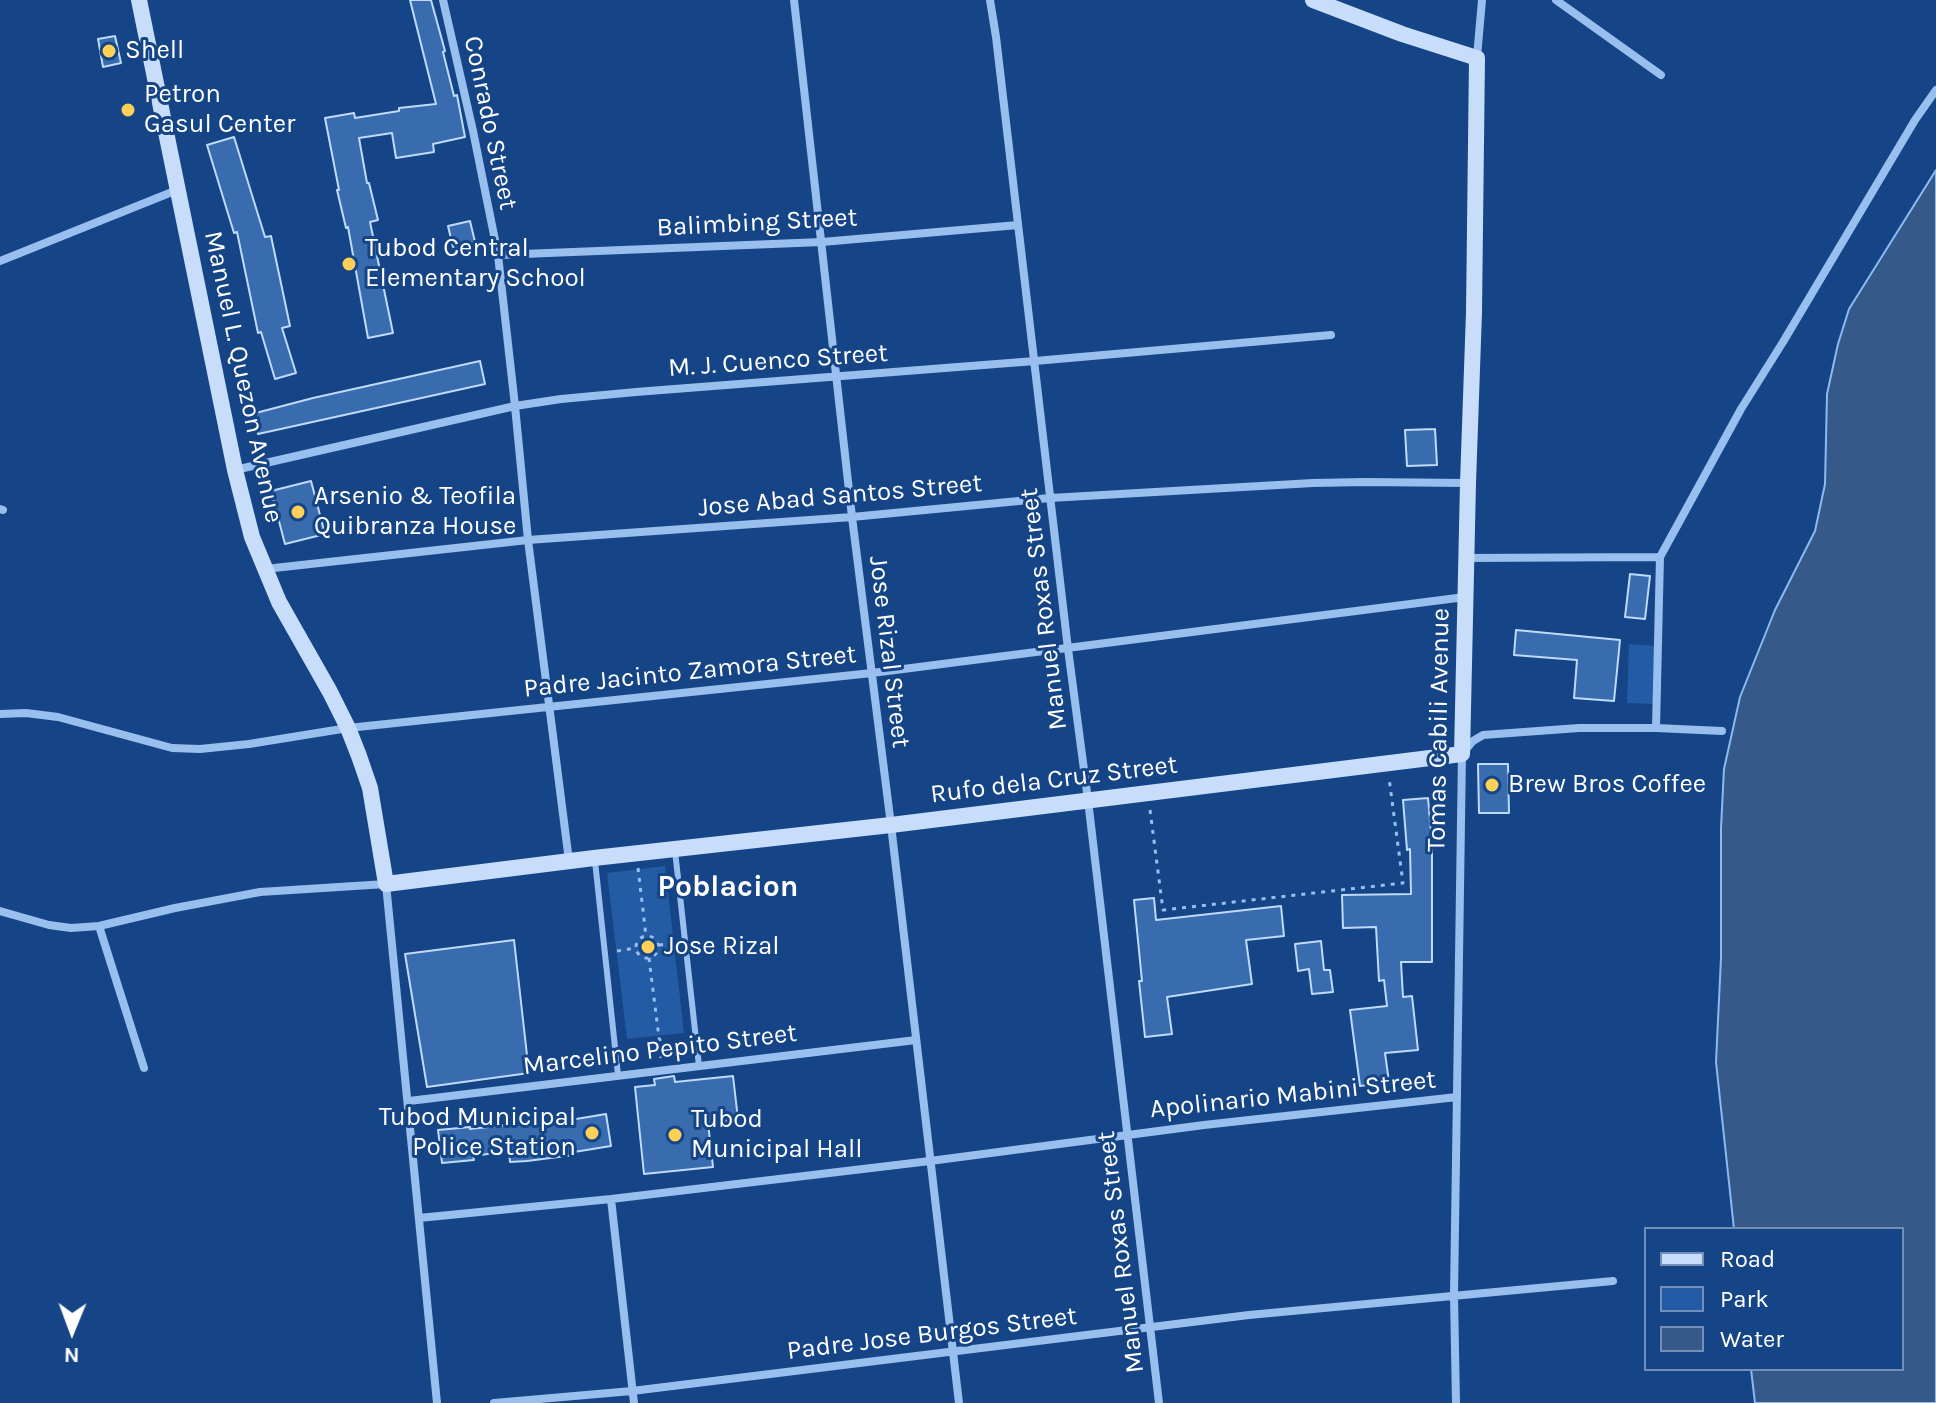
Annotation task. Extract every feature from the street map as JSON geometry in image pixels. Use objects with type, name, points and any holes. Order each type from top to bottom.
[{"type":"street","name":"Manuel L. Quezon Avenue","points":[[139,0],[235,470],[252,537],[279,602],[348,728],[370,788],[386,884]]},
{"type":"street","name":"Conrado Street","points":[[443,0],[498,255],[528,540],[569,861]]},
{"type":"street","name":"Jose Rizal Street","points":[[794,0],[852,517],[959,1403]]},
{"type":"street","name":"Manuel Roxas Street","points":[[990,0],[1159,1403]]},
{"type":"street","points":[[1313,0],[1477,58],[1482,0]]},
{"type":"street","points":[[1556,0],[1661,75]]},
{"type":"street","name":"Tomas Cabili Avenue","points":[[1456,1403],[1454,1295],[1462,754],[1474,312],[1477,58]]},
{"type":"street","points":[[1656,728],[1660,557],[1741,409],[1936,90]]},
{"type":"street","points":[[0,261],[179,190]]},
{"type":"street","name":"Balimbing Street","points":[[498,255],[822,242],[1018,225]]},
{"type":"street","name":"M. J. Cuenco Street","points":[[235,470],[515,406],[636,392],[1331,335]]},
{"type":"street","name":"Jose Abad Santos Street","points":[[264,569],[528,540],[852,517],[1050,498],[1339,482],[1468,483]]},
{"type":"street","points":[[1466,558],[1660,557]]},
{"type":"street","name":"Padre Jacinto Zamora Street","points":[[0,714],[58,717],[172,748],[200,749],[348,728],[872,673],[1465,597]]},
{"type":"street","name":"Rufo dela Cruz Street","points":[[386,884],[1462,754],[1483,735],[1579,728],[1722,731]]},
{"type":"street","points":[[0,911],[71,928],[99,926],[260,892],[386,884],[437,1403]]},
{"type":"street","points":[[99,926],[144,1068]]},
{"type":"street","name":"Marcelino Pepito Street","points":[[409,1101],[916,1040]]},
{"type":"street","name":"Apolinario Mabini Street","points":[[419,1218],[611,1199],[1127,1134],[1457,1097]]},
{"type":"street","points":[[611,1199],[634,1403]]},
{"type":"street","name":"Padre Jose Burgos Street","points":[[494,1403],[632,1391],[1249,1315],[1613,1281]]},
{"type":"lane","points":[[675,849],[699,1066]]},
{"type":"lane","points":[[594,858],[618,1075]]},
{"type":"path","points":[[1147,792],[1163,910],[1403,883],[1387,763]]},
{"type":"path","points":[[636,853],[646,936]]},
{"type":"path","points":[[636,948],[639,940],[646,936],[655,939],[659,945],[657,953],[649,958]]},
{"type":"path","points":[[659,945],[685,942]]},
{"type":"path","points":[[605,952],[636,948]]},
{"type":"path","points":[[636,948],[640,955],[649,958]]},
{"type":"path","points":[[649,958],[663,1070]]},
{"type":"green space","points":[[1629,644],[1656,646],[1653,704],[1627,703]]},
{"type":"green space","points":[[665,866],[684,1033],[627,1039],[607,873]]},
{"type":"water","points":[[1936,170],[1936,1403],[1755,1403],[1751,1371],[1904,1371],[1904,1227],[1734,1227],[1716,1062],[1724,769],[1740,697],[1775,610],[1815,531],[1825,484],[1827,394],[1849,309]]},
{"type":"building","points":[[410,0],[431,0],[465,137],[433,144],[434,152],[396,158],[392,133],[359,138],[378,220],[370,222],[393,333],[368,338],[325,118],[354,113],[355,118],[436,104]]},
{"type":"building","name":"Shell","points":[[115,36],[121,63],[103,67],[98,39]]},
{"type":"building","points":[[234,137],[265,237],[271,236],[290,326],[282,328],[296,373],[275,379],[261,332],[258,333],[237,232],[234,233],[207,145]]},
{"type":"building","points":[[470,221],[475,242],[453,247],[448,226]]},
{"type":"building","points":[[480,361],[485,384],[258,434],[252,414],[313,398]]},
{"type":"building","points":[[1435,429],[1437,465],[1407,466],[1405,430]]},
{"type":"building","name":"Arsenio & Teofila Quibranza House","points":[[311,481],[325,534],[285,544],[271,491]]},
{"type":"building","points":[[1630,574],[1650,576],[1645,619],[1625,617]]},
{"type":"building","points":[[1516,630],[1620,640],[1614,701],[1574,698],[1577,660],[1514,655]]},
{"type":"building","points":[[1478,764],[1508,764],[1509,813],[1479,813]]},
{"type":"building","points":[[1428,798],[1432,842],[1432,962],[1401,962],[1403,997],[1412,996],[1418,1050],[1385,1053],[1389,1082],[1360,1086],[1350,1010],[1387,1006],[1384,980],[1379,981],[1376,927],[1343,928],[1342,895],[1411,894],[1410,849],[1407,850],[1403,800]]},
{"type":"building","points":[[1154,898],[1156,920],[1281,906],[1284,936],[1246,940],[1252,984],[1167,997],[1172,1034],[1145,1037],[1134,900]]},
{"type":"building","points":[[514,940],[529,1073],[427,1087],[405,954]]},
{"type":"building","points":[[1321,941],[1324,970],[1330,970],[1333,992],[1312,994],[1309,969],[1298,971],[1295,944]]},
{"type":"building","name":"Tubod Municipal Hall","points":[[674,1076],[675,1082],[733,1076],[738,1119],[708,1123],[713,1167],[644,1174],[635,1087],[655,1085],[654,1079]]},
{"type":"building","points":[[606,1114],[611,1146],[527,1161],[510,1162],[509,1151],[473,1156],[474,1160],[442,1163],[438,1130],[506,1125],[506,1119],[522,1117],[523,1124]]},
{"type":"place","name":"Shell","points":[[109,51]]},
{"type":"place","name":"Petron Gasul Center","points":[[128,110]]},
{"type":"place","name":"Tubod Central Elementary School","points":[[349,264]]},
{"type":"place","name":"Arsenio & Teofila Quibranza House","points":[[298,512]]},
{"type":"place","name":"Brew Bros Coffee","points":[[1492,785]]},
{"type":"place","name":"Jose Rizal","points":[[648,947]]},
{"type":"place","name":"Tubod Municipal Police Station","points":[[592,1133]]},
{"type":"place","name":"Tubod Municipal Hall","points":[[675,1135]]},
{"type":"district","name":"Poblacion","points":[[728,887]]}]
